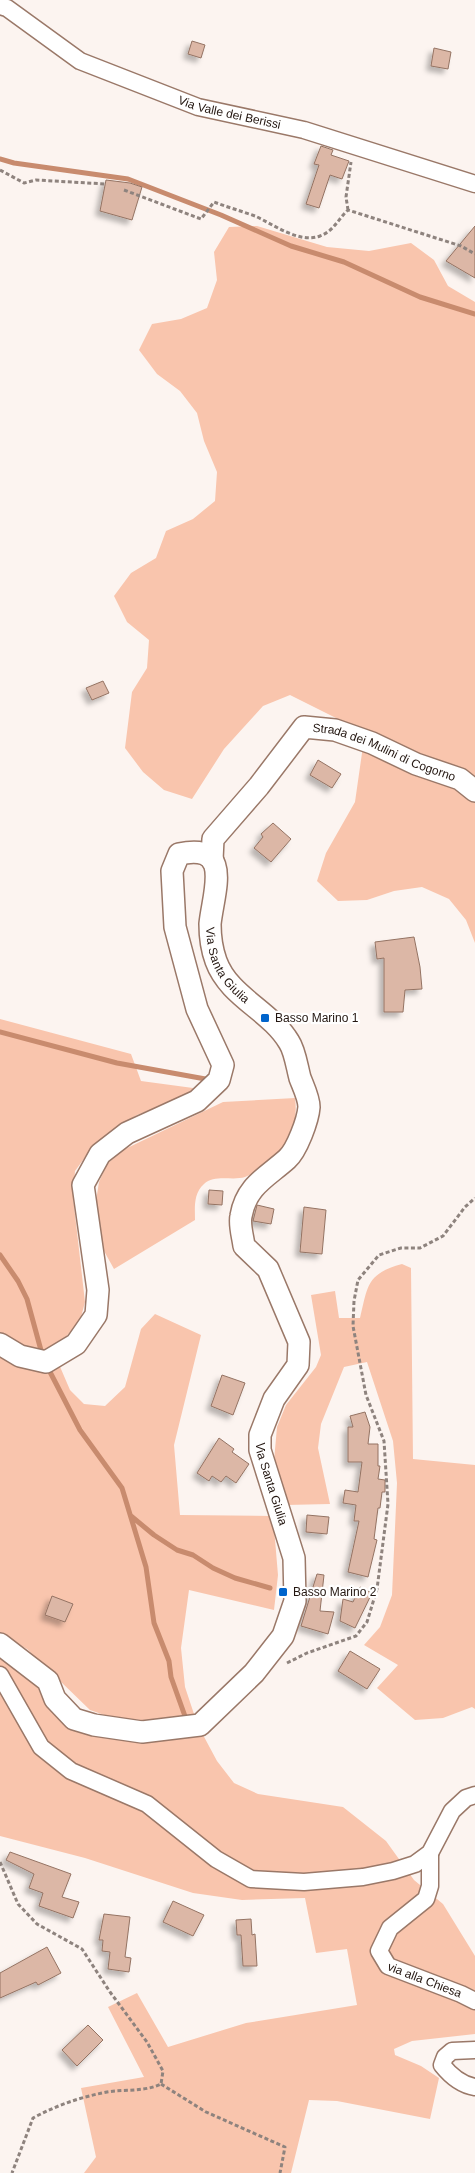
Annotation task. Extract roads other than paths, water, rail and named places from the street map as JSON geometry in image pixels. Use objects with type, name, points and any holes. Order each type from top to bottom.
[{"type":"street","name":"Via Valle dei Berissi","points":[[0,6],[7,8],[80,61],[198,107],[304,130],[475,184]]},
{"type":"street","name":"Strada dei Mulini di Cogorno","points":[[212,860],[213,839],[259,786],[304,727],[335,730],[372,743],[416,764],[460,779],[475,790]]},
{"type":"street","points":[[0,1344],[20,1356],[46,1362],[76,1344],[96,1315],[98,1290],[83,1186],[100,1154],[127,1133],[198,1101],[219,1080],[223,1066],[197,1009],[175,927],[172,871],[179,854],[194,850],[205,853],[212,860]]},
{"type":"street","name":"Via Santa Giulia","points":[[0,1644],[48,1681],[56,1699],[74,1719],[94,1726],[142,1732],[173,1729],[200,1725],[254,1673],[283,1636],[295,1601],[294,1558],[260,1450],[260,1435],[274,1399],[298,1365],[299,1342],[268,1269],[244,1246],[240,1216],[252,1187],[289,1158],[299,1141],[309,1106],[290,1042],[279,1029],[233,988],[220,972],[212,952],[210,925],[218,876],[212,860]]},
{"type":"street","points":[[0,1675],[41,1747],[71,1771],[147,1804],[216,1859],[251,1879],[304,1882],[362,1877],[394,1871],[415,1864],[430,1853],[452,1812],[466,1798],[475,1795]]},
{"type":"street","name":"via alla Chiesa","points":[[430,1853],[430,1886],[426,1899],[390,1928],[380,1950],[388,1966],[462,1994],[475,2001]]},
{"type":"street","points":[[475,2050],[452,2051],[445,2057],[442,2065],[456,2078],[475,2087]]},
{"type":"waterway","points":[[0,159],[14,163],[128,179],[221,215],[291,246],[344,262],[420,297],[475,314]]},
{"type":"waterway","points":[[0,1032],[117,1063],[211,1080]]},
{"type":"waterway","points":[[0,1255],[18,1281],[27,1299],[42,1354]]},
{"type":"waterway","points":[[49,1370],[80,1430],[122,1488],[146,1567],[154,1623],[169,1661],[171,1677],[186,1719]]},
{"type":"waterway","points":[[131,1516],[154,1535],[177,1550],[193,1555],[213,1568],[235,1578],[270,1588]]},
{"type":"place","name":"Basso Marino 1","points":[[265,1018]]},
{"type":"place","name":"Basso Marino 2","points":[[283,1592]]}]
